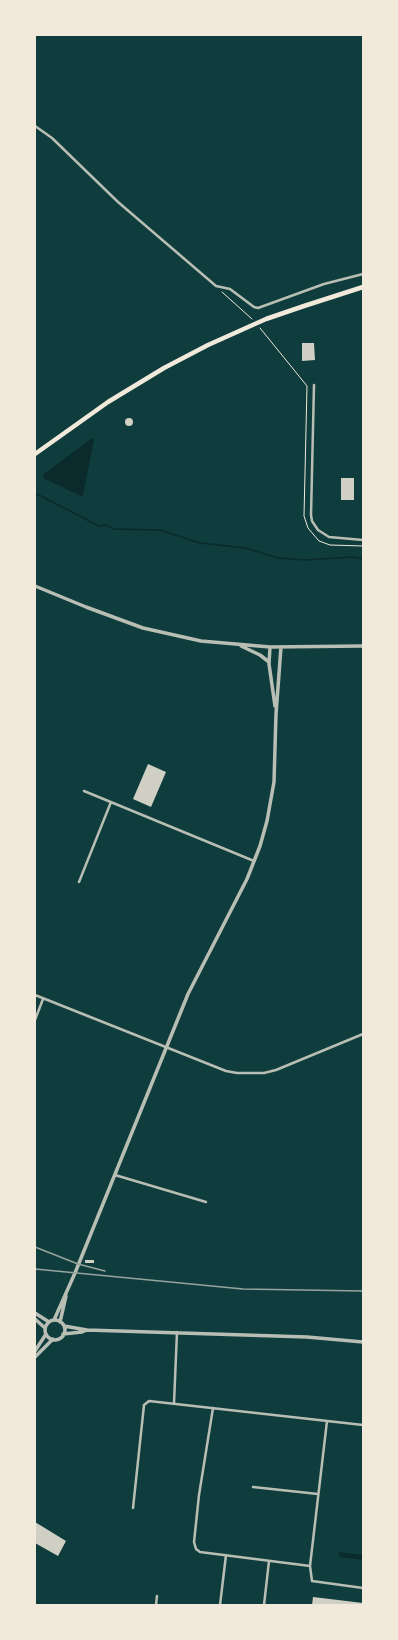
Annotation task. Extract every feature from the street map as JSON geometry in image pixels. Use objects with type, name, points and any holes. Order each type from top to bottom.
[{"type":"main road","points":[[35,454],[92,412],[146,378],[208,345],[266,320],[363,287]]},
{"type":"street","points":[[35,126],[52,138],[118,202],[216,286],[230,289],[251,306],[258,308],[324,284],[363,274]]},
{"type":"street","points":[[314,384],[312,521],[318,530],[330,537],[363,540]]},
{"type":"street","points":[[35,586],[86,608],[143,628],[201,641],[270,647],[363,646]]},
{"type":"street","points":[[238,645],[260,655],[269,662]]},
{"type":"street","points":[[270,647],[269,662],[276,714]]},
{"type":"street","points":[[54,1320],[115,1175],[166,1047],[201,968],[254,862],[267,821],[274,782],[276,714],[281,647]]},
{"type":"street","points":[[84,791],[254,862]]},
{"type":"street","points":[[79,882],[111,802]]},
{"type":"street","points":[[35,995],[226,1071],[244,1074],[264,1073],[288,1067],[363,1034]]},
{"type":"street","points":[[35,1020],[43,999]]},
{"type":"street","points":[[115,1175],[206,1202]]},
{"type":"street","points":[[60,1322],[69,1287]]},
{"type":"street","points":[[35,1313],[49,1322]]},
{"type":"street","points":[[35,1319],[45,1328],[46,1334],[52,1339]]},
{"type":"street","points":[[45,1328],[49,1322],[54,1320],[60,1322],[64,1326],[87,1330],[314,1337],[363,1342]]},
{"type":"street","points":[[63,1334],[64,1326]]},
{"type":"street","points":[[35,1357],[52,1339],[59,1338],[63,1334],[87,1330]]},
{"type":"street","points":[[174,1403],[177,1332]]},
{"type":"street","points":[[35,1352],[46,1334]]},
{"type":"street","points":[[133,1508],[144,1405],[149,1401],[363,1425]]},
{"type":"street","points":[[213,1408],[199,1495],[194,1542],[196,1549],[200,1552],[310,1566]]},
{"type":"street","points":[[327,1421],[310,1566],[312,1581],[363,1588]]},
{"type":"street","points":[[253,1487],[318,1494]]},
{"type":"street","points":[[220,1605],[226,1555]]},
{"type":"street","points":[[264,1605],[269,1561]]},
{"type":"street","points":[[156,1605],[157,1596]]},
{"type":"path","points":[[216,286],[253,319]]},
{"type":"path","points":[[260,328],[307,386]]},
{"type":"water","points":[[92,438],[94,440],[83,495],[81,496],[43,478],[44,474]]},
{"type":"water","points":[[339,1552],[363,1555],[363,1560],[339,1557]]},
{"type":"building","points":[[302,343],[314,343],[315,360],[302,361]]},
{"type":"building","points":[[129,418],[132,419],[132,425],[129,426],[126,425],[125,422],[126,419]]},
{"type":"building","points":[[341,478],[354,478],[354,500],[341,500]]},
{"type":"building","points":[[148,764],[166,772],[151,807],[133,799]]},
{"type":"building","points":[[85,1260],[94,1260],[94,1263],[85,1263]]},
{"type":"building","points":[[35,1522],[66,1541],[58,1556],[35,1543]]},
{"type":"building","points":[[313,1597],[363,1603],[363,1605],[312,1605]]},
{"type":"waterway","points":[[35,493],[99,526],[107,525],[113,529],[160,530],[200,543],[246,548],[278,558],[305,560],[352,557],[363,559]]},
{"type":"railway","points":[[35,1247],[78,1264],[105,1271]]},
{"type":"railway","points":[[35,1269],[243,1289],[363,1291]]}]
